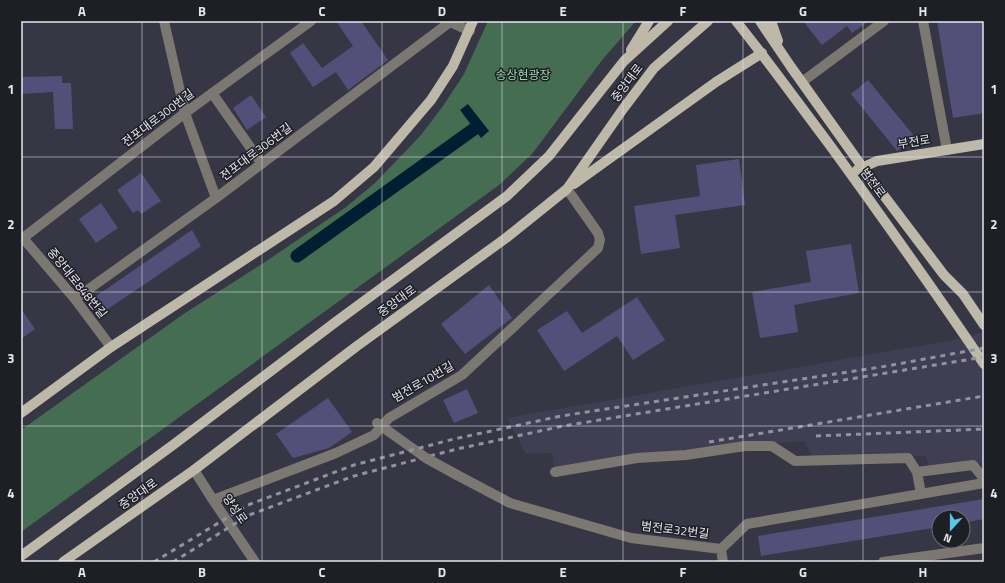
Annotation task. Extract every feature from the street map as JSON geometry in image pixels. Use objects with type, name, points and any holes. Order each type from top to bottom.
[{"type":"main road","points":[[624,61],[649,21]]},
{"type":"main road","name":"중앙대로","points":[[21,556],[173,445],[337,321],[507,196],[549,156],[624,61],[668,21]]},
{"type":"main road","name":"중앙대로","points":[[63,562],[194,470],[357,346],[506,238],[567,189],[654,68],[708,21]]},
{"type":"main road","name":"범전로","points":[[736,21],[762,53],[850,174],[984,364]]},
{"type":"main road","name":"범전로","points":[[760,21],[863,168],[944,275],[962,294],[984,325]]},
{"type":"main road","points":[[771,21],[782,54]]},
{"type":"main road","points":[[21,413],[111,347],[334,200],[374,167],[431,100],[452,66],[472,26]]},
{"type":"main road","points":[[567,189],[716,82],[762,53]]},
{"type":"main road","name":"부전로","points":[[850,174],[877,161],[984,144]]},
{"type":"street","points":[[164,21],[185,113],[216,198]]},
{"type":"street","name":"전포대로300번길","points":[[22,238],[185,113],[311,21]]},
{"type":"street","points":[[802,82],[884,21]]},
{"type":"street","points":[[923,21],[947,150]]},
{"type":"street","points":[[449,22],[472,26]]},
{"type":"street","name":"전포대로306번길","points":[[75,299],[262,164],[449,22]]},
{"type":"street","points":[[212,93],[262,164]]},
{"type":"street","name":"범전로10번길","points":[[213,500],[336,454],[374,435],[389,418],[462,375],[598,248],[600,240],[598,233],[567,189]]},
{"type":"street","name":"중앙대로848번길","points":[[22,238],[75,299],[111,347]]},
{"type":"street","name":"범전로32번길","points":[[378,423],[426,458],[510,503],[631,538],[721,549],[748,524],[984,483]]},
{"type":"street","points":[[555,472],[637,458],[686,455],[745,446],[772,446],[795,461],[908,458],[917,472],[921,494]]},
{"type":"street","points":[[917,472],[973,465],[984,479]]},
{"type":"street","name":"양성로","points":[[194,470],[255,562]]},
{"type":"street","points":[[883,562],[984,548]]},
{"type":"street","points":[[721,549],[723,562]]},
{"type":"shaded area","points":[[468,104],[489,131],[481,138],[460,110]]},
{"type":"shaded area","points":[[984,332],[984,463],[930,471],[926,456],[814,460],[804,441],[704,449],[554,468],[552,453],[526,454],[507,418],[959,339]]},
{"type":"green space","name":"송상현광장","points":[[488,21],[636,21],[603,59],[532,154],[499,185],[21,532],[21,430],[185,313],[262,264],[346,207],[375,183],[421,135],[443,106],[464,74]]},
{"type":"building","points":[[336,21],[361,21],[388,60],[348,90],[336,72],[313,87],[290,53],[303,43],[322,68],[353,46]]},
{"type":"building","points":[[803,21],[869,21],[852,33],[847,26],[822,45]]},
{"type":"building","points":[[937,21],[984,21],[984,113],[953,118]]},
{"type":"building","points":[[62,76],[62,83],[71,83],[73,129],[55,129],[53,92],[21,94],[21,77]]},
{"type":"building","points":[[868,80],[915,137],[897,151],[851,94]]},
{"type":"building","points":[[251,95],[266,117],[247,130],[233,108]]},
{"type":"building","points":[[739,159],[745,205],[675,215],[680,248],[641,254],[634,206],[700,196],[696,165]]},
{"type":"building","points":[[141,173],[161,201],[141,214],[138,210],[133,213],[117,190]]},
{"type":"building","points":[[101,203],[118,228],[96,243],[79,219]]},
{"type":"building","points":[[192,230],[201,246],[99,315],[89,301]]},
{"type":"building","points":[[851,244],[859,293],[794,305],[798,332],[760,338],[752,292],[811,282],[806,251]]},
{"type":"building","points":[[489,285],[512,318],[465,354],[441,324]]},
{"type":"building","points":[[637,297],[665,340],[633,360],[617,336],[564,371],[537,330],[567,311],[582,333]]},
{"type":"building","points":[[21,309],[35,329],[21,339]]},
{"type":"building","points":[[467,389],[478,413],[454,423],[443,400]]},
{"type":"building","points":[[328,398],[352,432],[329,448],[293,458],[276,434]]},
{"type":"building","points":[[984,499],[984,519],[971,521],[971,509],[931,509],[931,528],[761,556],[758,536]]},
{"type":"waterway","points":[[297,256],[474,129]]},
{"type":"railway","points":[[154,562],[248,505],[354,465],[454,439],[561,416],[887,366],[984,348]]},
{"type":"railway","points":[[173,562],[249,515],[354,476],[457,449],[563,426],[984,357]]},
{"type":"railway","points":[[709,442],[984,396]]},
{"type":"railway","points":[[816,436],[984,429]]}]
